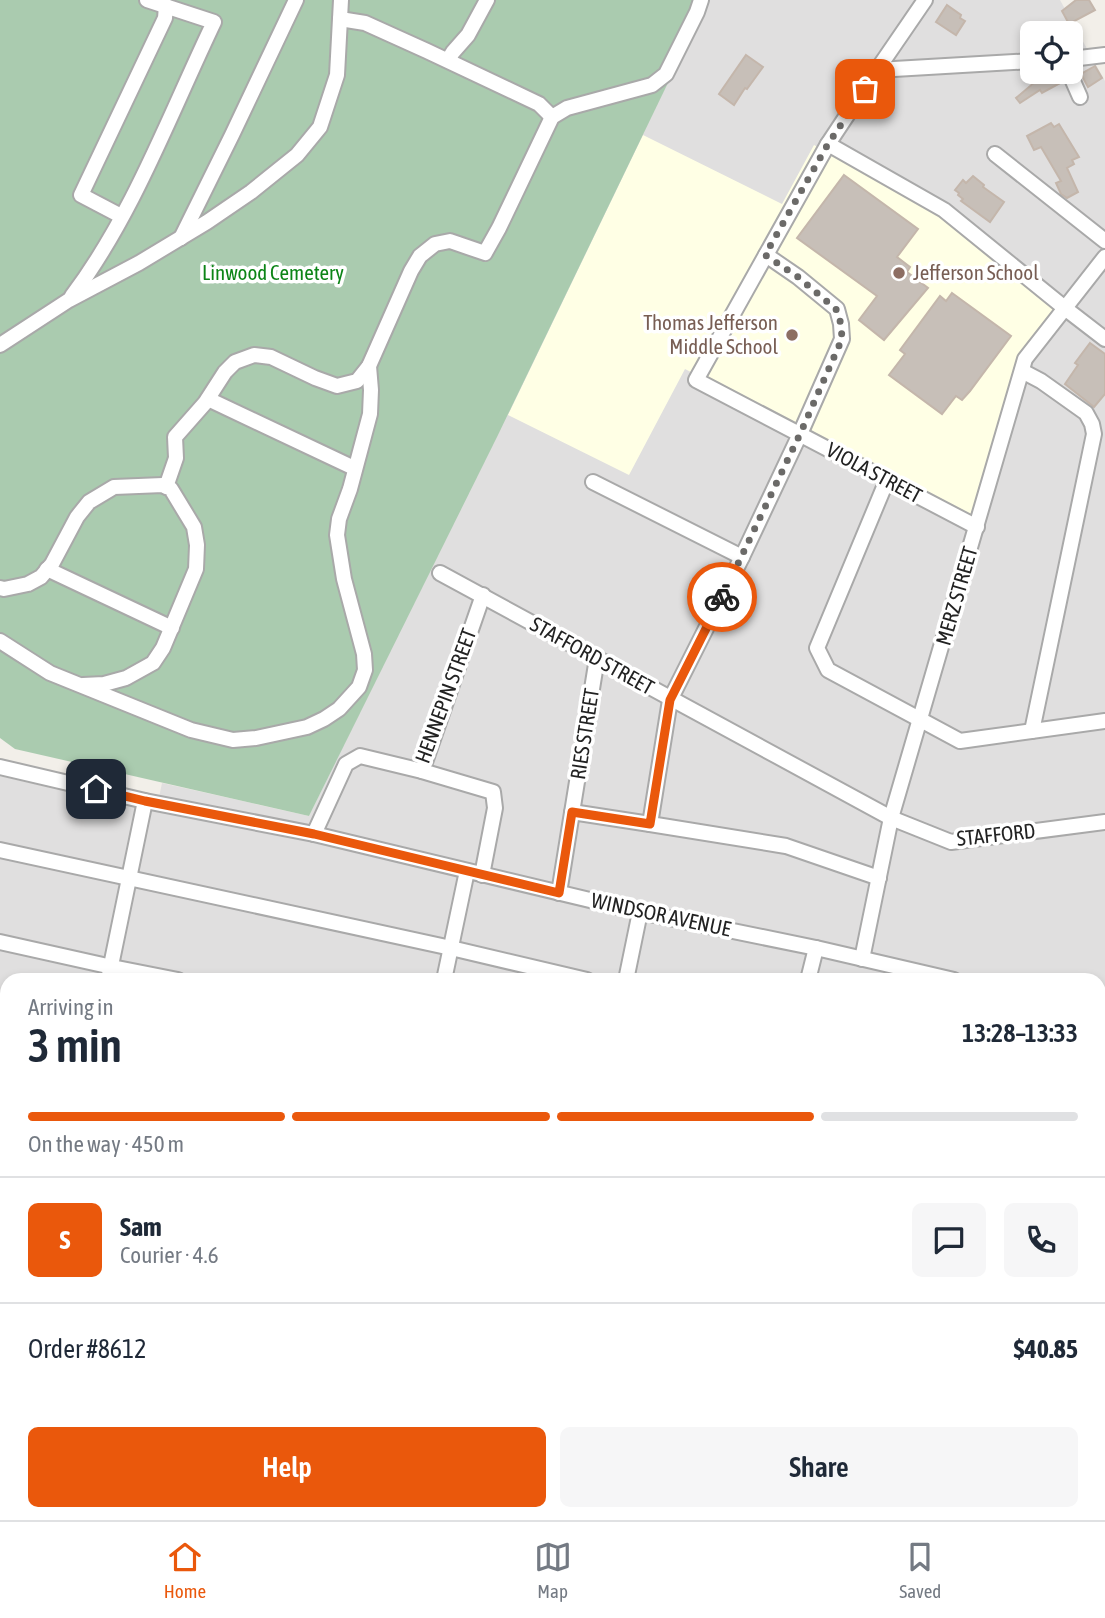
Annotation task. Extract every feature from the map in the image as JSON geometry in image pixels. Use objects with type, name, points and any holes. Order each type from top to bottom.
[{"type":"street","points":[[69,300],[89,274],[121,216],[214,22],[147,0]]},
{"type":"street","points":[[181,238],[296,0]]},
{"type":"street","points":[[0,345],[69,300],[181,238],[251,192],[297,155],[320,127],[337,75],[341,0]]},
{"type":"street","points":[[448,61],[468,35],[487,0]]},
{"type":"street","points":[[166,487],[176,458],[175,437],[235,362],[254,355],[271,357],[337,386],[356,381],[369,366],[420,256],[435,244],[450,241],[485,253],[552,117],[567,108],[652,85],[666,74],[701,0]]},
{"type":"street","points":[[650,824],[670,700],[742,556],[842,339],[836,309],[798,277],[765,255],[828,144],[925,0]]},
{"type":"street","points":[[121,216],[81,195],[165,18],[166,6]]},
{"type":"street","points":[[340,19],[365,23],[448,61],[539,104],[552,117]]},
{"type":"street","points":[[1083,58],[1105,55]]},
{"type":"street","points":[[877,70],[1020,62]]},
{"type":"street","points":[[1074,84],[1080,97]]},
{"type":"street","points":[[828,144],[944,209],[1105,339]]},
{"type":"street","points":[[995,154],[1105,241]]},
{"type":"street","name":"VIOLA STREET","points":[[765,255],[696,380],[977,527]]},
{"type":"street","name":"MERZ STREET","points":[[862,959],[891,818],[1025,359],[1105,257]]},
{"type":"street","points":[[0,640],[50,673],[191,730],[233,740],[307,727],[339,709],[359,687],[365,670],[364,654],[344,579],[337,535],[339,519],[370,414],[372,390],[369,366]]},
{"type":"street","points":[[1022,371],[1086,413],[1094,435],[1032,731]]},
{"type":"street","points":[[208,399],[354,468]]},
{"type":"street","points":[[887,480],[817,648],[828,670],[960,741],[1105,722]]},
{"type":"street","points":[[593,482],[742,556]]},
{"type":"street","points":[[0,588],[28,584],[41,577],[52,564],[77,517],[89,502],[114,487],[163,485],[171,489],[194,527],[197,545],[196,569],[163,648],[153,663],[126,678],[104,684],[79,685]]},
{"type":"street","points":[[47,569],[172,628]]},
{"type":"street","name":"STAFFORD STREET","points":[[440,573],[891,818]]},
{"type":"street","name":"HENNEPIN STREET","points":[[314,834],[346,764],[360,756],[422,771],[482,596]]},
{"type":"street","name":"RIES STREET","points":[[559,893],[597,658]]},
{"type":"street","name":"WINDSOR AVENUE","points":[[0,767],[145,801],[314,834],[640,912],[923,973]]},
{"type":"street","points":[[422,771],[493,792],[495,808],[446,973]]},
{"type":"street","points":[[110,973],[145,801]]},
{"type":"street","points":[[572,812],[786,846],[879,878]]},
{"type":"street","name":"STAFFORD","points":[[891,818],[951,842],[1105,822]]},
{"type":"street","points":[[0,850],[557,973]]},
{"type":"street","points":[[627,973],[640,912]]},
{"type":"street","points":[[0,942],[107,973]]},
{"type":"street","points":[[810,973],[816,948]]},
{"type":"shaded area","points":[[708,0],[1060,0],[1072,21],[1020,21],[1020,84],[1083,84],[1083,41],[1105,81],[1105,973],[0,973],[0,776],[156,812],[162,783],[309,816]]},
{"type":"shaded area","name":"Thomas Jefferson Middle School","points":[[643,135],[782,204],[814,145],[941,216],[1057,311],[1018,359],[974,518],[685,369],[629,475],[508,415]]},
{"type":"green space","name":"Linwood Cemetery","points":[[0,0],[708,0],[497,437],[309,816],[15,749],[0,738]]},
{"type":"building","points":[[1076,0],[1089,0],[1095,10],[1075,21],[1067,21],[1062,11]]},
{"type":"building","points":[[947,5],[965,21],[956,35],[936,22]]},
{"type":"building","points":[[746,55],[763,67],[734,105],[719,94]]},
{"type":"building","points":[[1095,66],[1102,78],[1088,87],[1083,73]]},
{"type":"building","points":[[1033,84],[1058,84],[1042,93],[1040,90],[1020,103],[1016,98]]},
{"type":"building","points":[[1051,123],[1054,127],[1059,124],[1079,157],[1072,160],[1074,164],[1067,168],[1078,192],[1067,198],[1061,194],[1056,183],[1061,181],[1041,147],[1034,150],[1027,136]]},
{"type":"building","points":[[844,175],[918,229],[897,257],[910,267],[907,272],[928,288],[884,340],[859,320],[877,296],[797,238]]},
{"type":"building","points":[[973,176],[1004,202],[990,222],[961,201],[963,199],[955,190],[963,180],[966,183]]},
{"type":"building","points":[[952,293],[1011,336],[970,391],[962,400],[956,396],[942,414],[889,375],[905,354],[900,350],[940,296],[946,301]]},
{"type":"building","points":[[1090,343],[1105,354],[1105,394],[1094,407],[1065,384],[1078,365],[1075,363]]},
{"type":"way so far","points":[[722,597],[842,339],[836,309],[798,277],[765,255],[828,144],[865,89]]},
{"type":"place","name":"Jefferson School","points":[[899,273]]},
{"type":"place","name":"Thomas Jefferson Middle School","points":[[792,335]]},
{"type":"route","points":[[96,789],[314,834],[559,893],[572,812],[650,824],[670,700],[722,597]]}]
